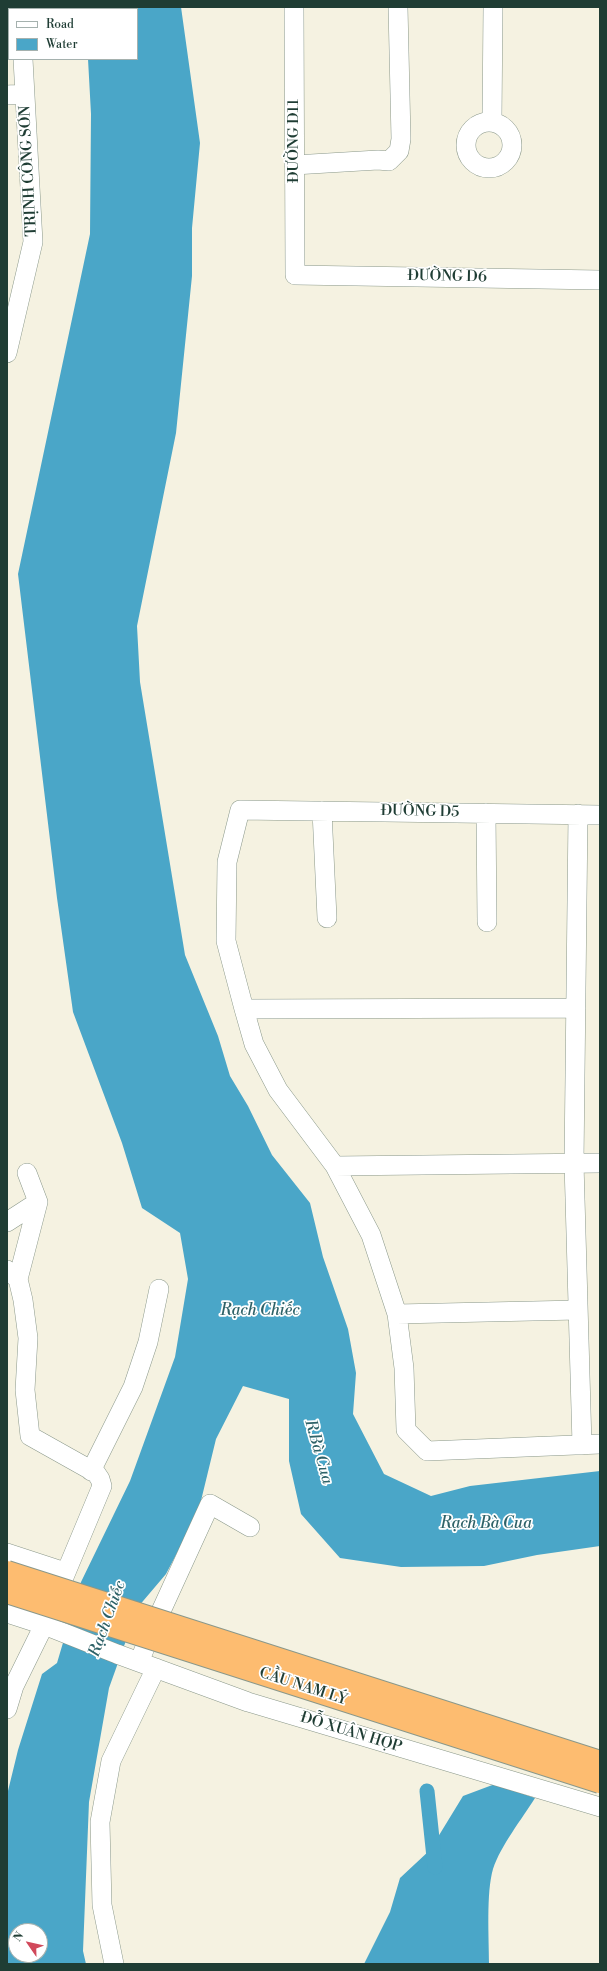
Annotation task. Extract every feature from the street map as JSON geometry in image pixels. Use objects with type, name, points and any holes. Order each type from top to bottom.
[{"type":"main road","name":"CẦU NAM LÝ","points":[[7,1572],[600,1762]]},
{"type":"main road","name":"CẦU NAM LÝ","points":[[7,1592],[600,1782]]},
{"type":"street","name":"ĐƯỜNG D11","points":[[294,7],[295,275]]},
{"type":"street","points":[[294,165],[378,160],[389,161],[399,151],[401,139],[398,7]]},
{"type":"street","points":[[492,121],[493,7]]},
{"type":"street","name":"TRỊNH CÔNG SƠN","points":[[7,353],[33,242],[16,94],[23,60]]},
{"type":"street","name":"ĐƯỜNG D6","points":[[295,275],[600,280]]},
{"type":"street","name":"ĐƯỜNG D5","points":[[244,1009],[226,941],[227,862],[240,810],[600,815]]},
{"type":"street","points":[[322,811],[327,918]]},
{"type":"street","points":[[486,813],[486,922]]},
{"type":"street","points":[[576,1008],[244,1009],[254,1044],[278,1090],[335,1166],[372,1235],[397,1314],[404,1368],[406,1430],[427,1451],[591,1445],[578,1310],[574,1163],[576,1008],[578,814]]},
{"type":"street","points":[[335,1166],[600,1163]]},
{"type":"street","points":[[7,1709],[14,1686],[44,1625],[102,1486],[100,1479],[92,1470],[30,1436],[25,1390],[28,1338],[23,1300],[12,1274],[38,1202],[27,1173]]},
{"type":"street","points":[[7,1222],[38,1202]]},
{"type":"street","points":[[92,1470],[133,1387],[148,1342],[159,1289]]},
{"type":"street","points":[[397,1314],[578,1310]]},
{"type":"street","points":[[114,1964],[102,1905],[100,1822],[111,1761],[148,1665],[151,1633],[210,1504],[250,1528]]},
{"type":"street","points":[[7,1553],[65,1572]]},
{"type":"street","points":[[7,1612],[44,1625]]},
{"type":"street","name":"ĐỖ XUÂN HỢP","points":[[44,1625],[117,1654],[248,1702],[594,1805],[600,1766]]},
{"type":"water","name":"Rạch Chiếc","points":[[86,7],[181,7],[200,143],[192,228],[192,276],[176,433],[137,626],[140,682],[185,955],[218,1036],[230,1076],[248,1106],[272,1155],[310,1203],[323,1257],[348,1329],[356,1373],[353,1414],[384,1474],[431,1496],[470,1486],[600,1471],[600,1546],[537,1555],[484,1566],[401,1567],[340,1558],[301,1514],[289,1461],[289,1399],[243,1386],[216,1439],[198,1513],[166,1574],[138,1607],[109,1688],[89,1802],[83,1951],[86,1964],[7,1964],[7,1795],[18,1750],[42,1674],[57,1663],[81,1582],[130,1481],[175,1357],[188,1279],[180,1233],[142,1208],[122,1143],[73,1012],[57,898],[18,574],[90,234],[91,114],[88,60],[138,60],[138,8]]},
{"type":"water","points":[[495,1784],[535,1798],[506,1842],[493,1869],[489,1890],[489,1964],[364,1964],[390,1912],[400,1878],[430,1850],[463,1796]]},
{"type":"waterway","points":[[427,1791],[435,1867]]},
{"type":"water label","name":"R.Bà Cua","points":[[318,1452]]},
{"type":"water label","name":"Rạch Bà Cua","points":[[486,1524]]}]
